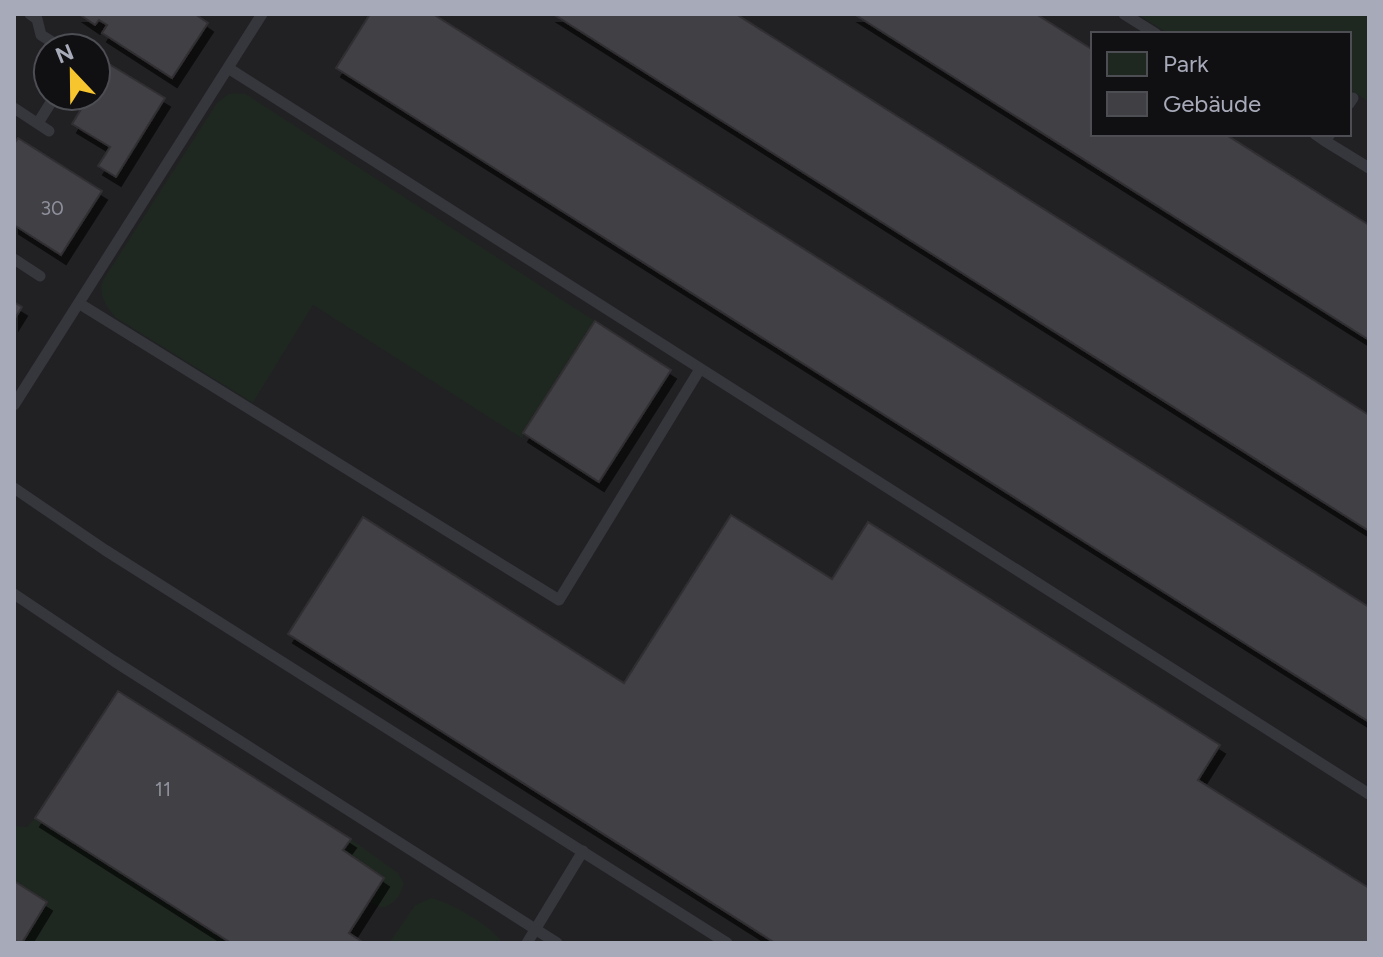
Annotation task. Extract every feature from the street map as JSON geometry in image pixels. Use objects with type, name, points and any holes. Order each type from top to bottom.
[{"type":"lane","points":[[30,14],[37,19],[40,32]]},
{"type":"lane","points":[[14,405],[262,14]]},
{"type":"lane","points":[[1124,14],[1153,32]]},
{"type":"lane","points":[[228,68],[1369,794]]},
{"type":"lane","points":[[14,108],[49,131]]},
{"type":"lane","points":[[38,123],[45,112]]},
{"type":"lane","points":[[1323,136],[1369,168]]},
{"type":"lane","points":[[14,259],[40,276]]},
{"type":"lane","points":[[80,304],[559,600],[700,369]]},
{"type":"lane","points":[[14,488],[105,550],[727,943]]},
{"type":"lane","points":[[14,594],[557,943]]},
{"type":"lane","points":[[527,943],[583,851]]},
{"type":"shaded area","points":[[14,14],[1369,14],[1369,943],[14,943]]},
{"type":"green space","points":[[1137,14],[1369,14],[1369,102],[1351,90],[1351,32],[1166,32]]},
{"type":"green space","points":[[228,94],[246,94],[595,321],[523,433],[523,439],[313,305],[253,403],[112,314],[102,296],[103,280],[217,103]]},
{"type":"green space","points":[[35,818],[231,943],[22,943],[47,902],[14,881],[14,826],[27,827]]},
{"type":"green space","points":[[351,839],[398,873],[404,883],[397,898],[383,908],[369,902],[384,878],[343,850]]},
{"type":"green space","points":[[431,898],[470,916],[502,943],[389,943],[415,905]]},
{"type":"building","points":[[79,14],[195,14],[208,23],[172,78],[112,39],[112,32],[103,32],[107,25],[99,20],[95,25]]},
{"type":"building","points":[[370,14],[433,14],[1369,607],[1369,722],[336,68]]},
{"type":"building","points":[[553,14],[736,14],[1369,415],[1369,531]]},
{"type":"building","points":[[854,14],[1036,14],[1091,49],[1091,136],[1228,136],[1369,225],[1369,340]]},
{"type":"building","points":[[112,66],[165,98],[116,177],[98,166],[110,147],[72,124],[79,112],[112,112]]},
{"type":"building","points":[[18,138],[102,191],[61,255],[14,225],[14,144]]},
{"type":"building","points":[[14,302],[22,307],[14,320]]},
{"type":"building","points":[[595,321],[671,370],[599,482],[523,433]]},
{"type":"building","points":[[731,515],[832,579],[868,522],[1220,745],[1198,780],[1369,888],[1369,943],[775,943],[288,634],[363,517],[624,683]]},
{"type":"building","points":[[118,691],[351,839],[343,850],[384,878],[349,933],[364,943],[231,943],[35,818]]},
{"type":"building","points":[[14,881],[47,902],[22,943],[14,943]]}]
